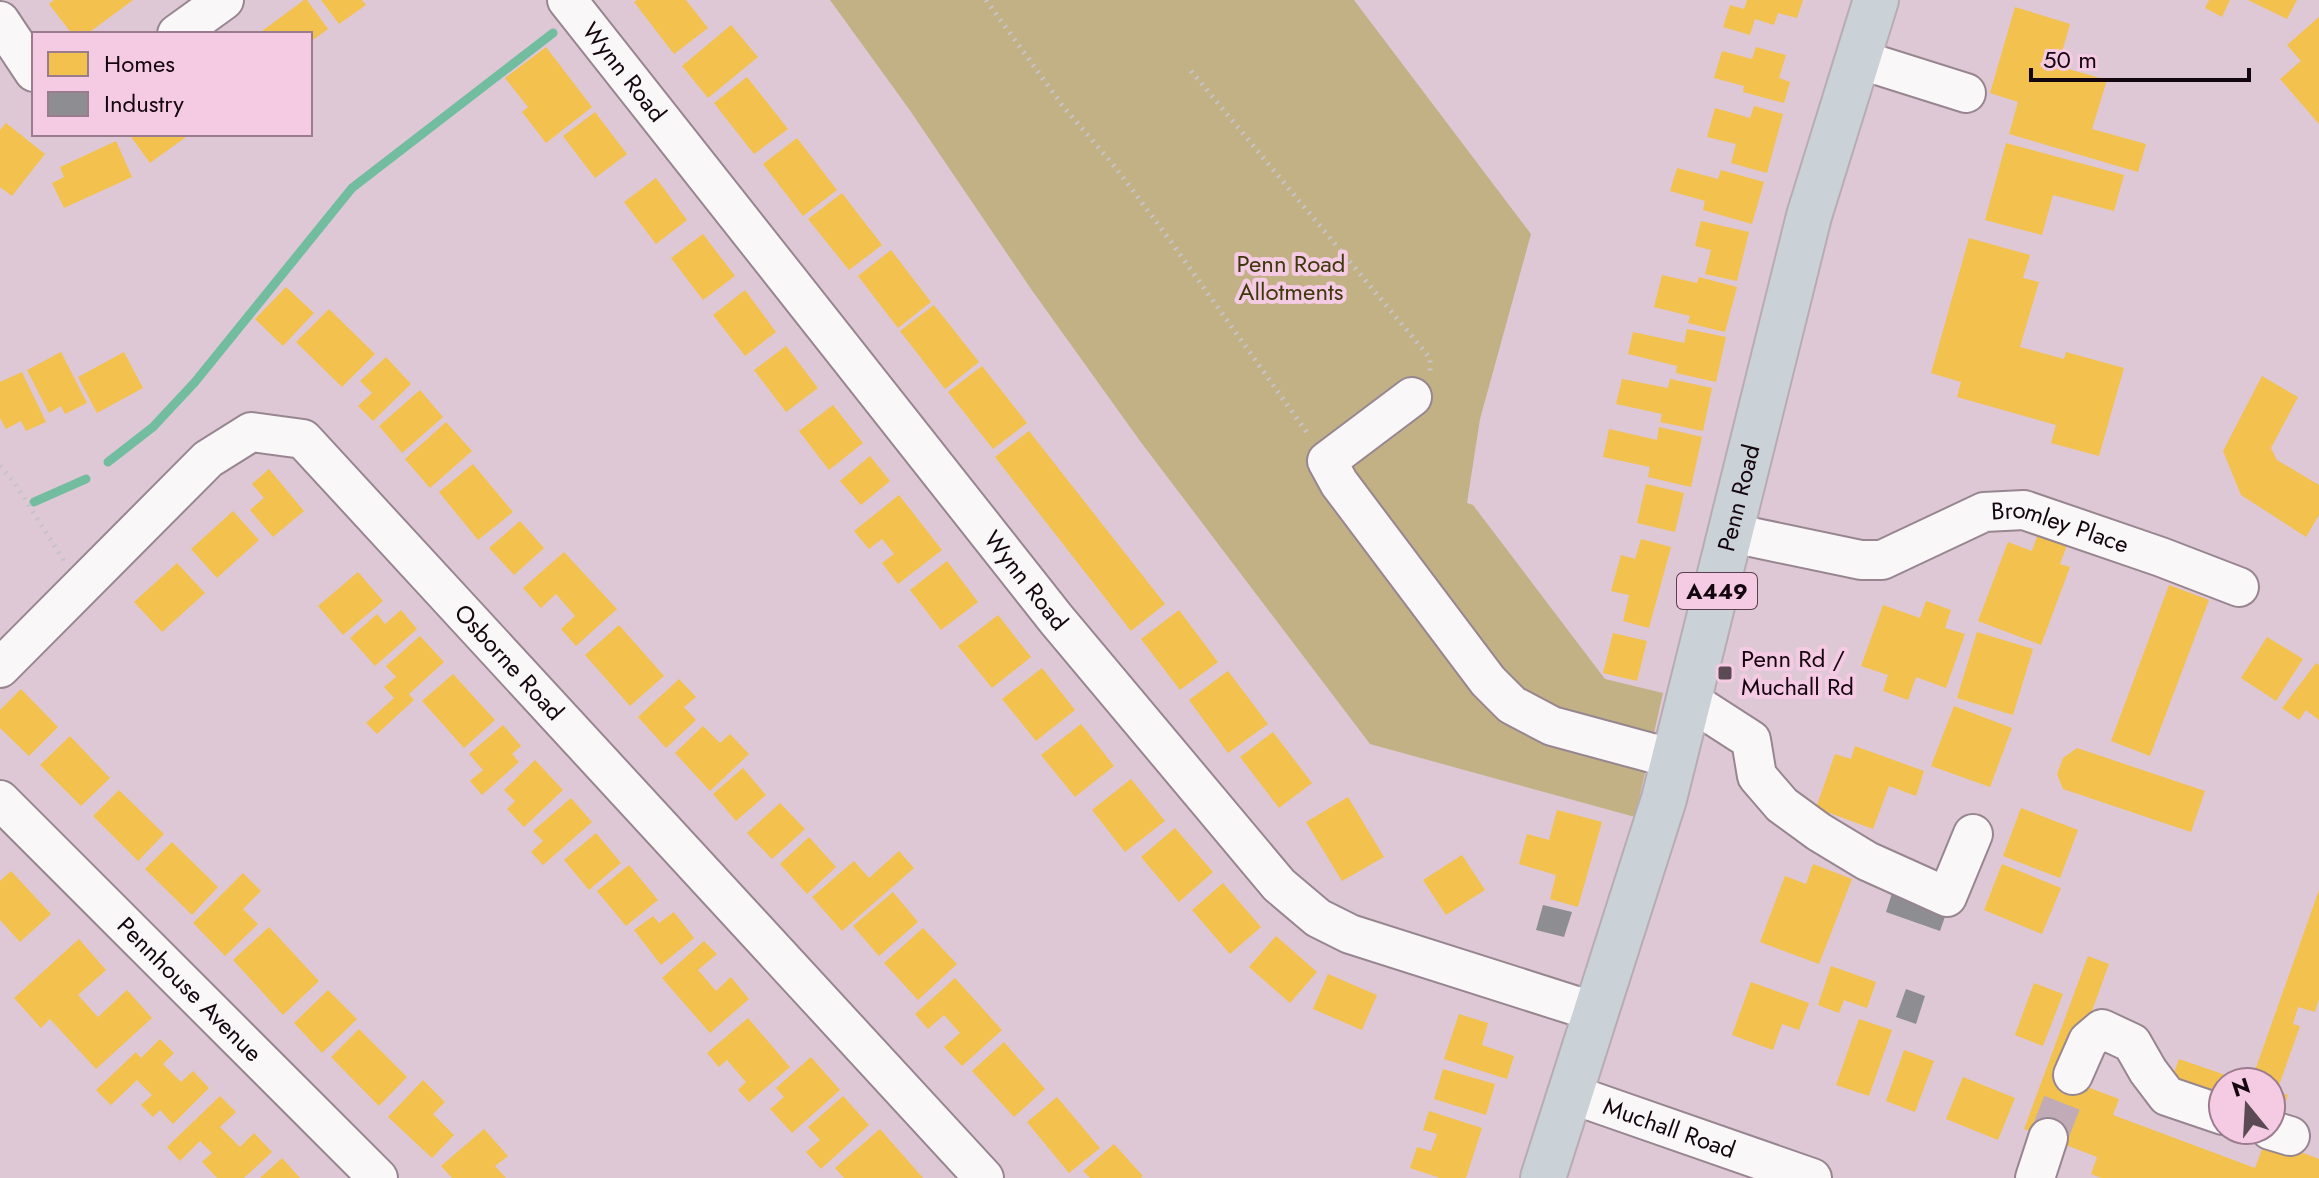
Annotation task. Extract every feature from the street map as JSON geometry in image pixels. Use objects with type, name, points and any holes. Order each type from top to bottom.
[{"type":"highway","name":"Penn Road","points":[[1543,1178],[1664,799],[1809,216],[1876,0]]},
{"type":"street","points":[[180,32],[224,0]]},
{"type":"street","name":"Wynn Road","points":[[567,0],[1056,619],[1279,885],[1318,918],[1350,934],[1595,1012]]},
{"type":"street","points":[[0,21],[32,69]]},
{"type":"street","points":[[1858,59],[1966,93]]},
{"type":"street","points":[[1412,397],[1327,461],[1339,483],[1488,681],[1512,705],[1552,726],[1674,759]]},
{"type":"street","name":"Osborne Road","points":[[0,668],[208,459],[251,432],[303,439],[984,1178]]},
{"type":"street","name":"Bromley Place","points":[[1732,533],[1861,560],[1882,560],[1984,512],[2024,510],[2239,587]]},
{"type":"street","points":[[1689,700],[1751,740],[1757,776],[1782,805],[1867,861],[1947,897],[1973,834]]},
{"type":"street","name":"Pennhouse Avenue","points":[[0,800],[378,1178]]},
{"type":"street","points":[[2073,1075],[2088,1041],[2102,1029],[2132,1043],[2167,1096],[2207,1110]]},
{"type":"street","name":"Muchall Road","points":[[1571,1094],[1812,1178]]},
{"type":"street","points":[[2035,1178],[2048,1138]]},
{"type":"path","points":[[986,0],[1062,105],[1116,168],[1169,239],[1327,461]]},
{"type":"path","points":[[1191,71],[1430,358],[1432,365],[1429,374],[1412,397]]},
{"type":"path","points":[[0,466],[14,482],[80,585]]},
{"type":"green space","name":"Penn Road Allotments","points":[[830,0],[1354,0],[1531,234],[1480,419],[1467,503],[1473,505],[1605,679],[1663,693],[1635,817],[1370,744],[1140,441]]},
{"type":"building: Homes","points":[[54,0],[133,0],[90,32],[70,32],[49,4]]},
{"type":"building: Homes","points":[[304,0],[328,29],[312,41],[312,32],[261,32]]},
{"type":"building: Homes","points":[[321,0],[362,0],[366,5],[339,24]]},
{"type":"building: Homes","points":[[686,0],[708,28],[674,54],[634,2]]},
{"type":"building: Homes","points":[[1747,0],[1803,0],[1797,18],[1778,13],[1774,25],[1755,19],[1750,35],[1723,27],[1730,5],[1744,9]]},
{"type":"building: Homes","points":[[2209,0],[2230,0],[2222,17],[2205,8]]},
{"type":"building: Homes","points":[[2248,0],[2297,0],[2287,19]]},
{"type":"building: Homes","points":[[2015,7],[2070,24],[2058,66],[2107,80],[2092,129],[2146,144],[2138,172],[2009,134],[2018,102],[1990,93]]},
{"type":"building: Homes","points":[[2319,17],[2319,124],[2280,79],[2301,61],[2287,45]]},
{"type":"building: Homes","points":[[731,25],[758,57],[708,98],[682,66]]},
{"type":"building: Homes","points":[[546,47],[592,107],[546,143],[522,112],[528,107],[505,78]]},
{"type":"building: Homes","points":[[1756,47],[1786,55],[1779,78],[1790,82],[1784,103],[1743,92],[1744,86],[1714,78],[1722,51],[1752,59]]},
{"type":"building: Homes","points":[[747,77],[788,129],[754,154],[714,103]]},
{"type":"building: Homes","points":[[1754,106],[1783,114],[1767,173],[1731,163],[1736,144],[1707,137],[1715,108],[1750,118]]},
{"type":"building: Homes","points":[[595,112],[627,154],[595,178],[563,136]]},
{"type":"building: Homes","points":[[6,123],[45,154],[12,196],[0,187],[0,130]]},
{"type":"building: Homes","points":[[130,136],[187,136],[150,163]]},
{"type":"building: Homes","points":[[797,138],[837,190],[803,216],[763,164]]},
{"type":"building: Homes","points":[[116,141],[132,177],[64,208],[52,183],[64,177],[60,167]]},
{"type":"building: Homes","points":[[2006,143],[2124,175],[2114,211],[2053,195],[2042,235],[1985,220]]},
{"type":"building: Homes","points":[[1677,168],[1718,179],[1721,170],[1764,182],[1752,224],[1703,210],[1705,201],[1670,191]]},
{"type":"building: Homes","points":[[656,178],[687,220],[656,244],[624,202]]},
{"type":"building: Homes","points":[[842,193],[882,245],[849,270],[808,219]]},
{"type":"building: Homes","points":[[1701,221],[1749,232],[1737,281],[1705,274],[1711,250],[1695,246]]},
{"type":"building: Homes","points":[[703,234],[735,276],[703,300],[671,258]]},
{"type":"building: Homes","points":[[1969,238],[2030,255],[2023,278],[2039,282],[2020,347],[2064,359],[2066,352],[2124,368],[2099,456],[2051,443],[2056,425],[1957,397],[1961,382],[1931,373]]},
{"type":"building: Homes","points":[[891,250],[931,302],[898,328],[858,276]]},
{"type":"building: Homes","points":[[1662,275],[1697,283],[1699,277],[1737,287],[1725,332],[1688,323],[1690,316],[1654,307]]},
{"type":"building: Homes","points":[[286,287],[314,313],[283,346],[255,319]]},
{"type":"building: Homes","points":[[745,290],[776,332],[745,356],[713,315]]},
{"type":"building: Homes","points":[[934,305],[979,362],[945,389],[900,331]]},
{"type":"building: Homes","points":[[329,309],[375,354],[342,387],[296,342]]},
{"type":"building: Homes","points":[[1687,329],[1726,337],[1716,382],[1676,373],[1677,366],[1628,354],[1633,332],[1684,343]]},
{"type":"building: Homes","points":[[786,346],[818,388],[786,412],[754,370]]},
{"type":"building: Homes","points":[[61,352],[87,403],[65,414],[61,406],[49,413],[27,370]]},
{"type":"building: Homes","points":[[124,352],[143,388],[97,413],[78,377]]},
{"type":"building: Homes","points":[[386,357],[411,384],[373,421],[358,406],[372,393],[360,381]]},
{"type":"building: Homes","points":[[982,366],[1027,423],[993,449],[948,392]]},
{"type":"building: Homes","points":[[22,372],[46,422],[26,431],[21,421],[6,429],[0,418],[0,382]]},
{"type":"building: Homes","points":[[2262,376],[2298,397],[2271,448],[2277,460],[2319,485],[2319,515],[2306,537],[2241,495],[2223,451]]},
{"type":"building: Homes","points":[[1622,379],[1668,388],[1670,379],[1712,388],[1703,431],[1660,422],[1662,414],[1616,404]]},
{"type":"building: Homes","points":[[420,390],[443,417],[402,453],[379,426]]},
{"type":"building: Homes","points":[[833,405],[863,443],[829,470],[799,431]]},
{"type":"building: Homes","points":[[446,422],[472,451],[430,488],[405,459]]},
{"type":"building: Homes","points":[[1659,427],[1702,437],[1691,487],[1648,477],[1650,467],[1603,457],[1609,429],[1657,440]]},
{"type":"building: Homes","points":[[1029,431],[1165,604],[1131,631],[995,457]]},
{"type":"building: Homes","points":[[870,456],[890,481],[861,505],[840,481]]},
{"type":"building: Homes","points":[[473,464],[513,512],[478,540],[439,492]]},
{"type":"building: Homes","points":[[269,469],[304,511],[273,537],[250,510],[264,498],[252,484]]},
{"type":"building: Homes","points":[[1646,484],[1684,493],[1675,532],[1637,523]]},
{"type":"building: Homes","points":[[899,495],[942,550],[898,584],[882,563],[894,554],[882,539],[869,549],[854,531]]},
{"type":"building: Homes","points":[[233,511],[259,540],[217,578],[191,549]]},
{"type":"building: Homes","points":[[520,521],[544,548],[514,575],[489,548]]},
{"type":"building: Homes","points":[[2038,534],[2067,545],[2060,564],[2070,567],[2041,645],[1978,621],[2008,542],[2032,551]]},
{"type":"building: Homes","points":[[1641,539],[1671,547],[1649,628],[1623,621],[1629,595],[1611,591],[1621,555],[1635,559]]},
{"type":"building: Homes","points":[[564,552],[617,609],[576,646],[561,629],[575,616],[556,594],[541,608],[523,588]]},
{"type":"building: Homes","points":[[947,561],[978,602],[941,630],[910,590]]},
{"type":"building: Homes","points":[[177,563],[205,593],[162,632],[134,602]]},
{"type":"building: Homes","points":[[358,572],[383,601],[343,635],[318,606]]},
{"type":"building: Homes","points":[[2169,585],[2209,600],[2150,756],[2111,741]]},
{"type":"building: Homes","points":[[1926,601],[1951,610],[1945,628],[1965,634],[1946,688],[1916,677],[1908,700],[1883,691],[1888,675],[1861,666],[1883,605],[1920,618]]},
{"type":"building: Homes","points":[[401,610],[417,629],[375,666],[350,638],[377,614],[385,624]]},
{"type":"building: Homes","points":[[1179,610],[1218,662],[1180,690],[1141,639]]},
{"type":"building: Homes","points":[[998,615],[1031,657],[992,688],[958,646]]},
{"type":"building: Homes","points":[[619,625],[664,676],[630,706],[585,655]]},
{"type":"building: Homes","points":[[1977,632],[2033,649],[2013,715],[1957,698]]},
{"type":"building: Homes","points":[[1613,633],[1647,641],[1637,681],[1603,673]]},
{"type":"building: Homes","points":[[420,636],[444,662],[409,694],[414,700],[377,734],[366,723],[394,698],[384,687],[396,677],[386,666]]},
{"type":"building: Homes","points":[[2267,637],[2303,659],[2276,701],[2241,678]]},
{"type":"building: Homes","points":[[2316,663],[2319,665],[2319,720],[2306,710],[2299,720],[2282,708]]},
{"type":"building: Homes","points":[[1042,668],[1075,710],[1036,741],[1002,699]]},
{"type":"building: Homes","points":[[1228,671],[1268,724],[1228,753],[1189,700]]},
{"type":"building: Homes","points":[[453,674],[495,720],[464,748],[422,701]]},
{"type":"building: Homes","points":[[679,679],[696,697],[684,707],[696,720],[666,748],[638,717]]},
{"type":"building: Homes","points":[[21,689],[58,727],[29,756],[0,728],[0,710]]},
{"type":"building: Homes","points":[[1954,706],[2012,728],[1990,787],[1931,766]]},
{"type":"building: Homes","points":[[1081,724],[1114,766],[1075,797],[1041,755]]},
{"type":"building: Homes","points":[[503,725],[521,746],[512,754],[519,762],[482,795],[470,781],[483,770],[469,754]]},
{"type":"building: Homes","points":[[703,726],[720,743],[730,734],[749,754],[710,791],[675,753]]},
{"type":"building: Homes","points":[[1273,732],[1312,783],[1279,808],[1240,757]]},
{"type":"building: Homes","points":[[70,736],[110,778],[81,806],[40,765]]},
{"type":"building: Homes","points":[[1855,746],[1924,771],[1916,796],[1889,786],[1873,829],[1816,808],[1835,754],[1851,759]]},
{"type":"building: Homes","points":[[2077,748],[2205,791],[2191,832],[2063,789],[2057,774],[2063,758]]},
{"type":"building: Homes","points":[[535,760],[563,790],[524,827],[507,809],[515,801],[504,790]]},
{"type":"building: Homes","points":[[743,768],[766,795],[736,821],[713,794]]},
{"type":"building: Homes","points":[[1131,779],[1165,821],[1125,852],[1092,810]]},
{"type":"building: Homes","points":[[119,790],[164,834],[138,861],[93,816]]},
{"type":"building: Homes","points":[[1348,797],[1384,857],[1342,881],[1306,822]]},
{"type":"building: Homes","points":[[571,798],[592,822],[543,865],[531,852],[543,841],[533,831]]},
{"type":"building: Homes","points":[[780,803],[805,829],[772,859],[747,833]]},
{"type":"building: Homes","points":[[2021,808],[2078,830],[2060,878],[2003,856]]},
{"type":"building: Homes","points":[[1557,810],[1602,822],[1578,907],[1550,899],[1556,875],[1519,864],[1527,834],[1549,840]]},
{"type":"building: Homes","points":[[1175,828],[1213,872],[1179,902],[1141,857]]},
{"type":"building: Homes","points":[[596,833],[621,863],[589,890],[564,860]]},
{"type":"building: Homes","points":[[809,837],[836,867],[807,894],[780,864]]},
{"type":"building: Homes","points":[[172,842],[218,887],[192,915],[145,869]]},
{"type":"building: Homes","points":[[899,851],[914,868],[842,931],[812,897],[854,861],[869,878]]},
{"type":"building: Homes","points":[[1462,855],[1485,890],[1446,915],[1423,880]]},
{"type":"building: Homes","points":[[1813,864],[1852,879],[1819,964],[1760,942],[1785,876],[1806,884]]},
{"type":"building: Homes","points":[[2002,864],[2061,888],[2042,934],[1984,910]]},
{"type":"building: Homes","points":[[629,865],[658,900],[626,926],[597,891]]},
{"type":"building: Homes","points":[[11,871],[51,914],[20,942],[0,920],[0,881]]},
{"type":"building: Homes","points":[[243,873],[261,891],[243,909],[258,924],[225,956],[193,923]]},
{"type":"building: Homes","points":[[1223,883],[1261,927],[1230,954],[1192,910]]},
{"type":"building: Homes","points":[[2319,890],[2319,999],[2315,1012],[2298,1007],[2293,1024],[2300,1026],[2286,1066],[2257,1066]]},
{"type":"building: Homes","points":[[893,892],[918,922],[879,956],[853,926]]},
{"type":"building: Homes","points":[[674,912],[694,938],[661,965],[634,930],[653,916],[659,923]]},
{"type":"building: Homes","points":[[269,927],[319,981],[283,1015],[233,960]]},
{"type":"building: Homes","points":[[923,928],[957,964],[918,1000],[884,963]]},
{"type":"building: Homes","points":[[1276,936],[1317,972],[1290,1003],[1249,967]]},
{"type":"building: Homes","points":[[79,939],[106,970],[78,995],[98,1017],[127,990],[152,1018],[96,1069],[50,1019],[41,1028],[14,998]]},
{"type":"building: Homes","points":[[704,941],[717,954],[698,970],[716,991],[731,977],[749,999],[710,1033],[662,978]]},
{"type":"building: Homes","points":[[2088,956],[2109,964],[2069,1074],[2082,1085],[2119,1099],[2113,1115],[2255,1168],[2263,1146],[2285,1146],[2319,1159],[2319,1178],[2101,1178],[2091,1174],[2097,1157],[2024,1129]]},
{"type":"building: Homes","points":[[1831,966],[1876,982],[1867,1008],[1844,1000],[1839,1013],[1818,1005]]},
{"type":"building: Homes","points":[[1328,974],[1377,995],[1362,1030],[1313,1009]]},
{"type":"building: Homes","points":[[955,978],[1002,1030],[962,1066],[944,1047],[960,1033],[944,1015],[928,1029],[915,1014]]},
{"type":"building: Homes","points":[[1751,982],[1809,1003],[1799,1030],[1782,1024],[1773,1050],[1732,1035]]},
{"type":"building: Homes","points":[[2034,983],[2063,994],[2043,1046],[2015,1035]]},
{"type":"building: Homes","points":[[328,990],[357,1019],[322,1053],[294,1023]]},
{"type":"building: Homes","points":[[1459,1014],[1488,1023],[1482,1045],[1514,1056],[1507,1079],[1444,1059]]},
{"type":"building: Homes","points":[[748,1018],[790,1067],[749,1102],[738,1090],[746,1082],[727,1060],[719,1067],[707,1053]]},
{"type":"building: Homes","points":[[1859,1019],[1892,1030],[1869,1096],[1836,1085]]},
{"type":"building: Homes","points":[[359,1029],[407,1077],[379,1106],[331,1057]]},
{"type":"building: Homes","points":[[160,1039],[174,1053],[163,1064],[181,1082],[193,1071],[209,1088],[173,1124],[160,1110],[153,1117],[141,1105],[152,1095],[137,1080],[111,1105],[96,1090],[136,1052],[141,1058]]},
{"type":"building: Homes","points":[[1004,1042],[1045,1089],[1014,1117],[972,1071]]},
{"type":"building: Homes","points":[[1904,1050],[1934,1061],[1915,1112],[1886,1101]]},
{"type":"building: Homes","points":[[811,1057],[840,1090],[792,1133],[770,1109],[784,1097],[776,1088]]},
{"type":"building: Homes","points":[[2179,1059],[2207,1069],[2207,1099],[2169,1086]]},
{"type":"building: Homes","points":[[1443,1069],[1495,1084],[1486,1115],[1434,1099]]},
{"type":"building: Homes","points":[[1963,1077],[2015,1098],[1998,1140],[1946,1119]]},
{"type":"building: Homes","points":[[423,1080],[445,1102],[433,1114],[454,1135],[432,1158],[388,1117]]},
{"type":"building: Homes","points":[[220,1096],[236,1112],[220,1127],[240,1147],[254,1133],[272,1152],[244,1178],[217,1178],[202,1162],[212,1153],[200,1141],[180,1161],[167,1147]]},
{"type":"building: Homes","points":[[843,1096],[869,1125],[821,1169],[806,1152],[820,1140],[808,1127]]},
{"type":"building: Homes","points":[[1057,1097],[1100,1148],[1069,1173],[1027,1122]]},
{"type":"building: Homes","points":[[1429,1111],[1482,1128],[1466,1178],[1440,1178],[1410,1168],[1417,1147],[1431,1151],[1437,1134],[1423,1130]]},
{"type":"building: Homes","points":[[484,1129],[508,1156],[495,1166],[506,1178],[452,1178],[441,1166]]},
{"type":"building: Homes","points":[[880,1129],[923,1178],[844,1178],[835,1168]]},
{"type":"building: Homes","points":[[1114,1144],[1143,1176],[1141,1178],[1090,1178],[1083,1171]]},
{"type":"building: Homes","points":[[282,1158],[300,1178],[260,1178]]},
{"type":"building: Industry","points":[[1894,887],[1949,905],[1940,931],[1886,912]]},
{"type":"building: Industry","points":[[1543,905],[1572,912],[1564,937],[1536,930]]},
{"type":"building: Industry","points":[[1906,989],[1925,996],[1916,1024],[1896,1017]]},
{"type":"waterway","points":[[108,462],[153,427],[195,382],[352,188],[553,33]]},
{"type":"waterway","points":[[34,502],[86,479]]},
{"type":"tunnel","points":[[2048,1138],[2073,1075]]},
{"type":"place","name":"Penn Rd / Muchall Rd","points":[[1725,673]]}]
